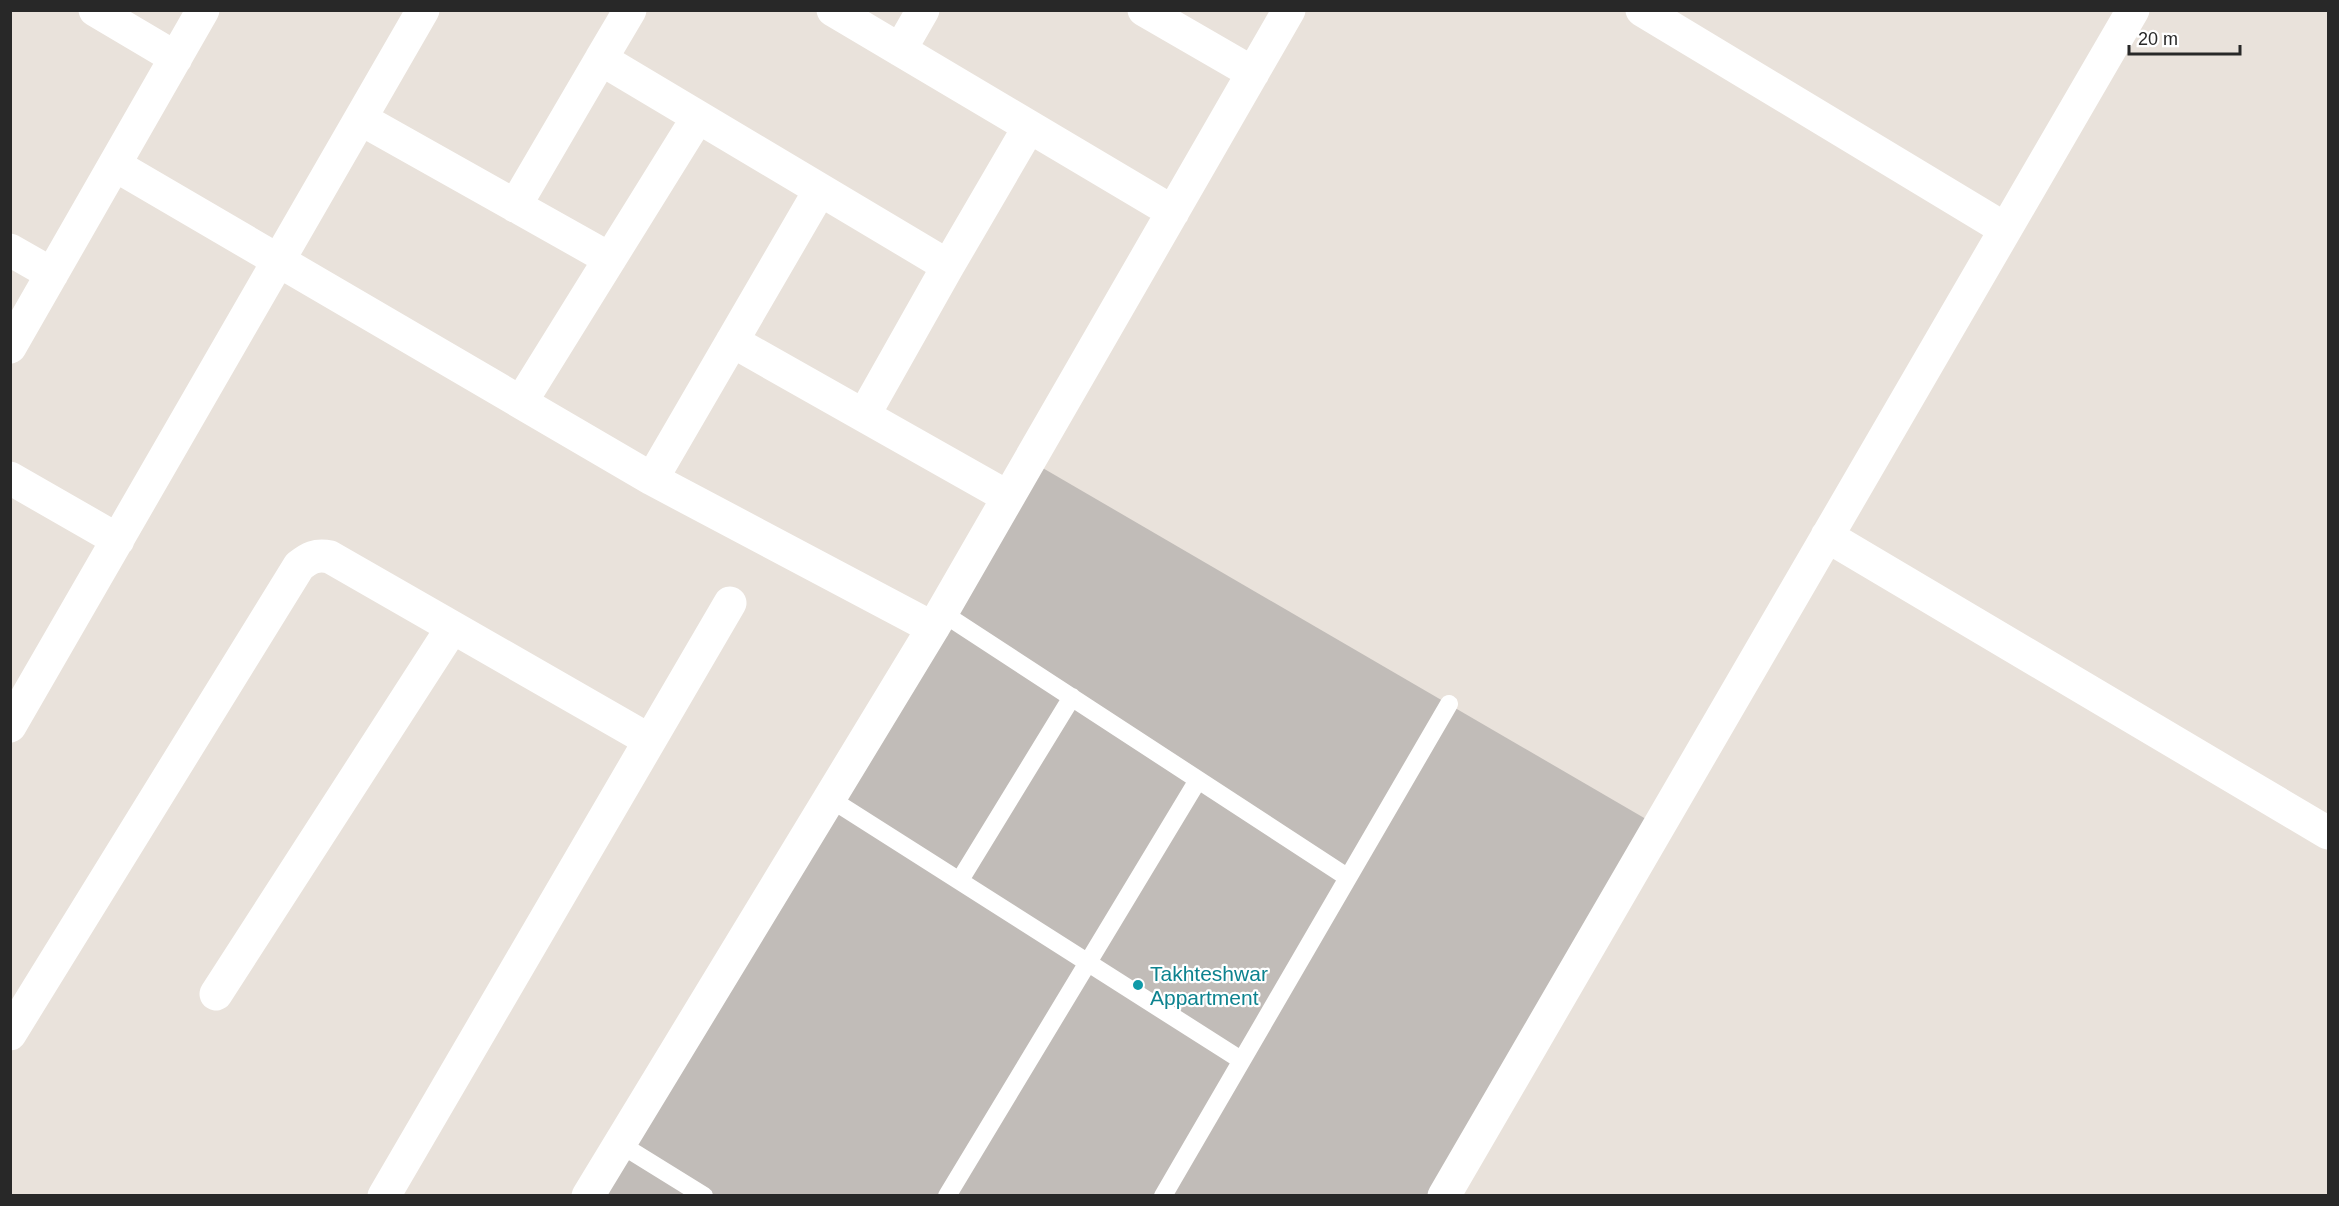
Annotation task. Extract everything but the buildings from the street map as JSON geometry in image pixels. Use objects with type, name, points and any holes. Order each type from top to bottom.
[{"type":"street","points":[[95,10],[176,57]]},
{"type":"street","points":[[10,347],[203,10]]},
{"type":"street","points":[[10,726],[423,10]]},
{"type":"street","points":[[515,206],[630,10]]},
{"type":"street","points":[[832,10],[1173,212]]},
{"type":"street","points":[[900,50],[922,10]]},
{"type":"street","points":[[1144,10],[1253,73]]},
{"type":"street","points":[[588,1196],[937,620],[1289,10]]},
{"type":"street","points":[[1642,10],[2006,229]]},
{"type":"street","points":[[1444,1196],[2133,10]]},
{"type":"street","points":[[601,59],[948,266]]},
{"type":"street","points":[[521,402],[698,117]]},
{"type":"street","points":[[361,119],[609,259]]},
{"type":"street","points":[[864,416],[1029,127]]},
{"type":"street","points":[[115,165],[652,479],[937,620]]},
{"type":"street","points":[[652,479],[819,190]]},
{"type":"street","points":[[10,250],[52,274]]},
{"type":"street","points":[[732,341],[1008,497]]},
{"type":"street","points":[[10,478],[118,540]]},
{"type":"street","points":[[1827,536],[2328,833]]},
{"type":"street","points":[[10,1034],[298,566],[309,558],[321,555],[330,557],[649,740]]},
{"type":"street","points":[[384,1196],[730,603]]},
{"type":"street","points":[[216,994],[452,628]]},
{"type":"lane","points":[[937,620],[1072,697],[1347,878]]},
{"type":"lane","points":[[960,880],[1072,697]]},
{"type":"lane","points":[[1163,1196],[1449,704]]},
{"type":"lane","points":[[947,1196],[1198,780]]},
{"type":"lane","points":[[829,798],[1089,961],[1241,1060]]},
{"type":"lane","points":[[620,1144],[704,1196]]},
{"type":"place","name":"Takhteshwar Appartment","points":[[1138,985]]}]
